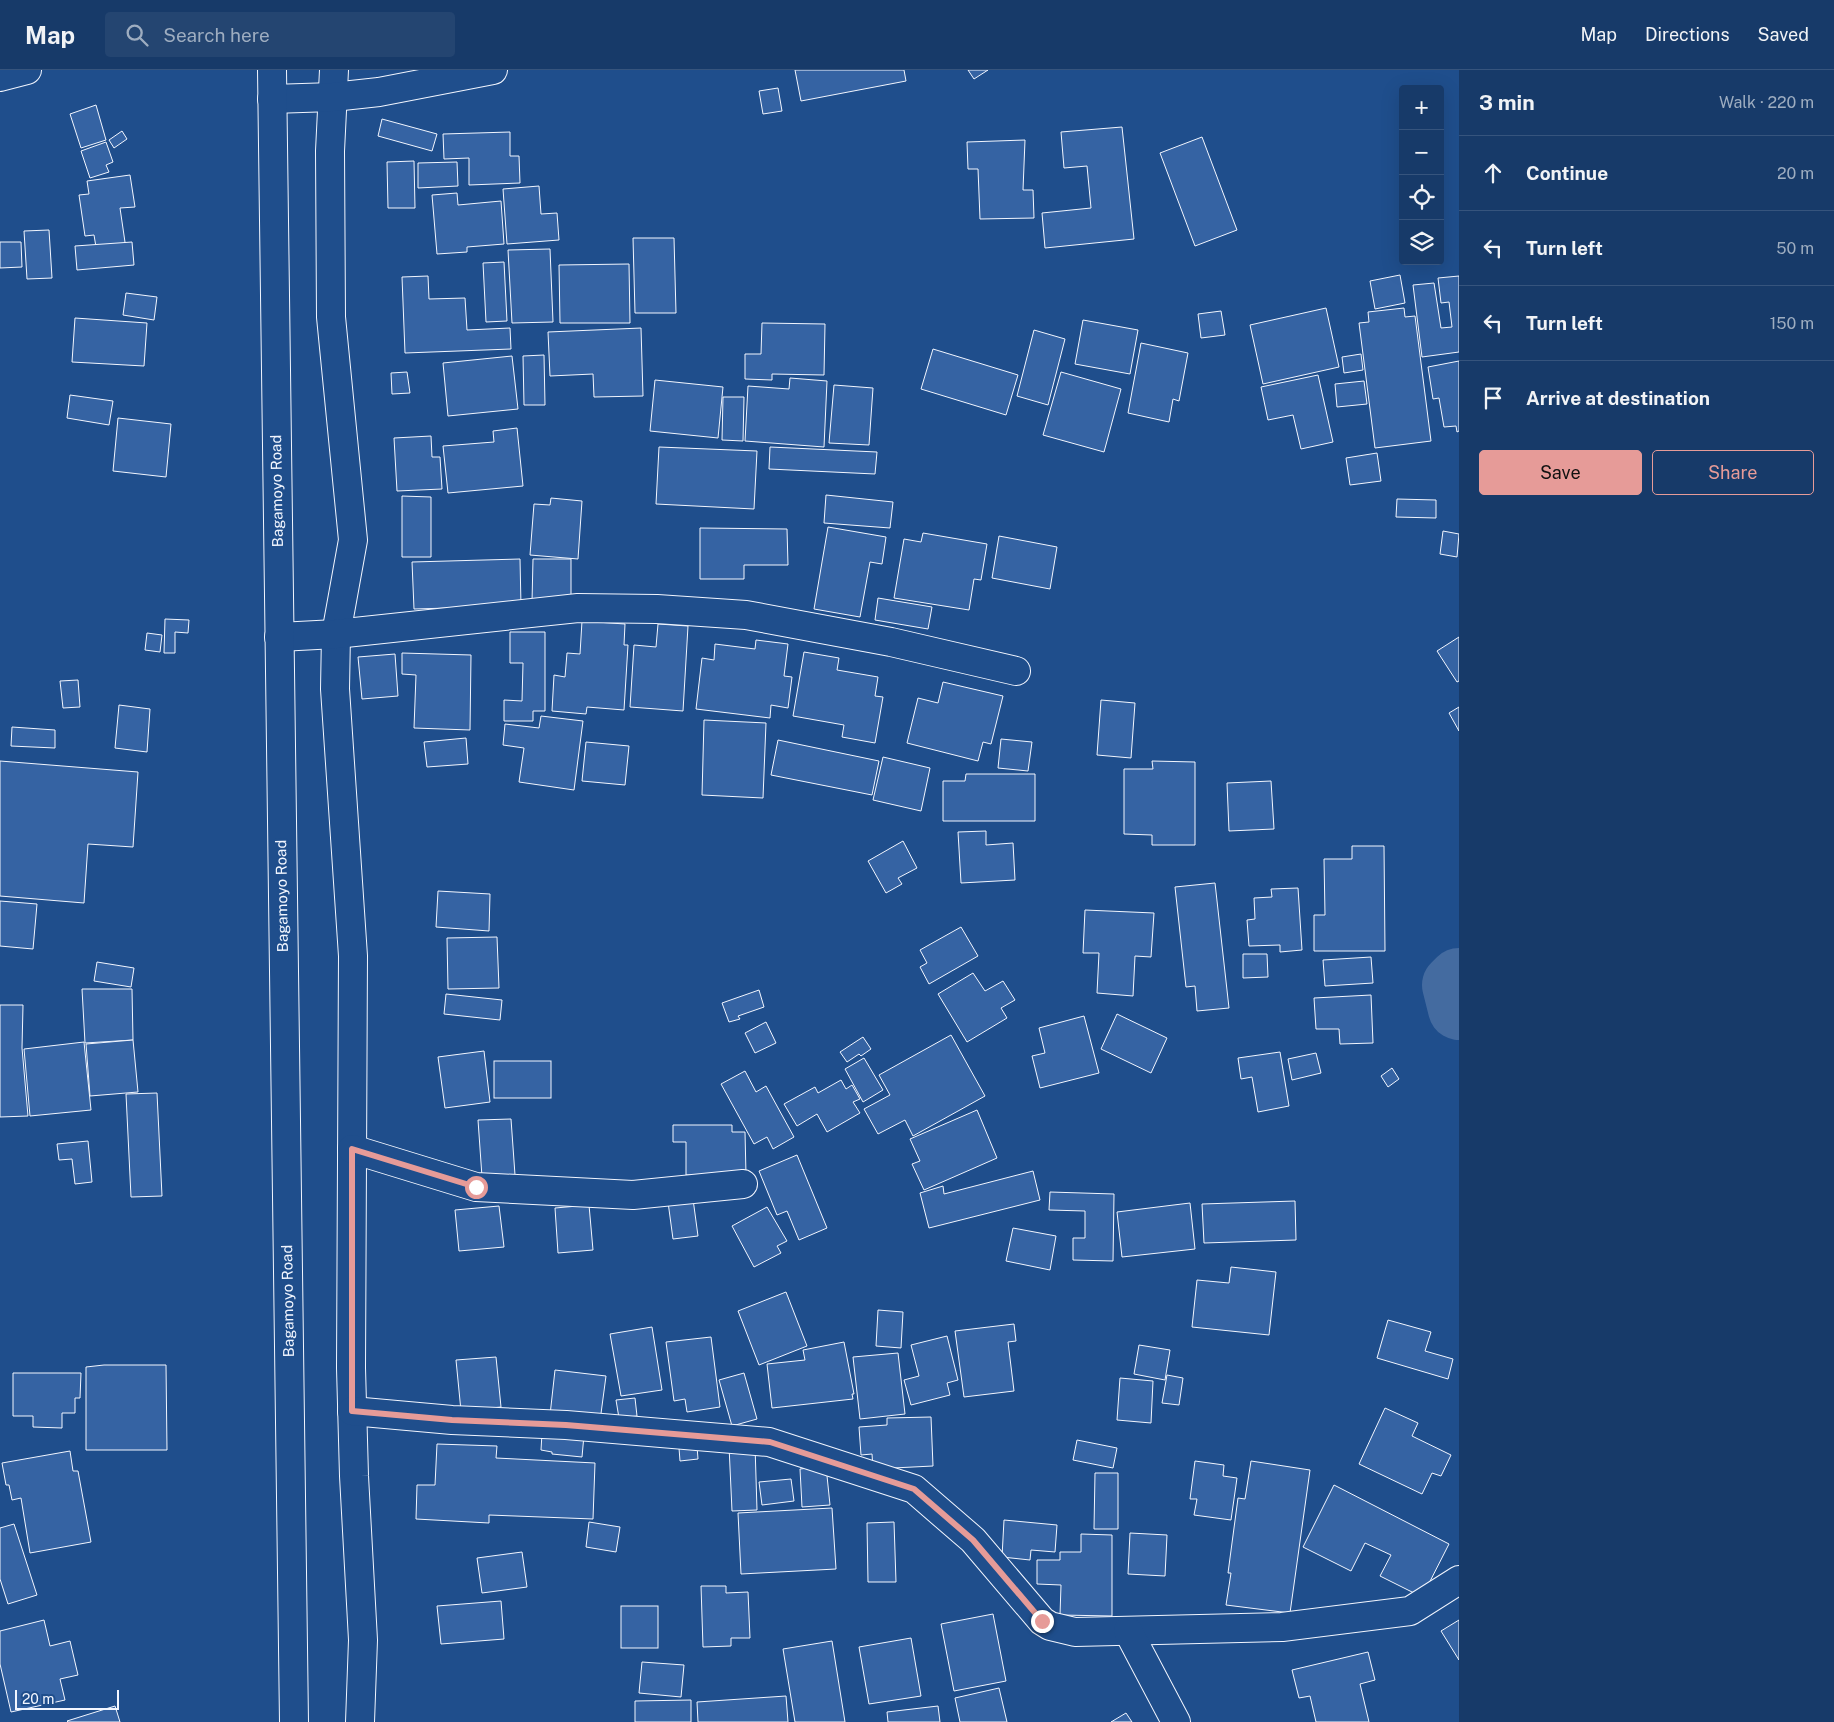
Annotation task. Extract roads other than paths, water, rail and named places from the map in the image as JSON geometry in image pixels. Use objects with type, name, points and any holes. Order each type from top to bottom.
[{"type":"main road","points":[[0,77],[27,70]]},
{"type":"main road","name":"Bagamoyo Road","points":[[272,70],[294,1722]]},
{"type":"main road","points":[[334,70],[330,151],[331,317],[353,540],[336,634],[335,689],[353,956],[352,1411],[363,1640],[360,1722]]},
{"type":"main road","points":[[272,100],[333,97],[379,92],[493,70]]},
{"type":"main road","points":[[279,637],[336,634],[578,608],[657,609],[746,615],[891,642],[1016,671]]},
{"type":"main road","points":[[352,1149],[476,1187],[632,1194],[743,1184]]},
{"type":"main road","points":[[352,1411],[452,1420],[566,1425],[770,1442],[914,1489],[973,1540],[1042,1621],[1050,1626],[1075,1632],[1282,1627],[1410,1611],[1459,1580]]},
{"type":"main road","points":[[1128,1631],[1176,1722]]},
{"type":"waterway","points":[[1459,979],[1453,985],[1459,1009]]}]
